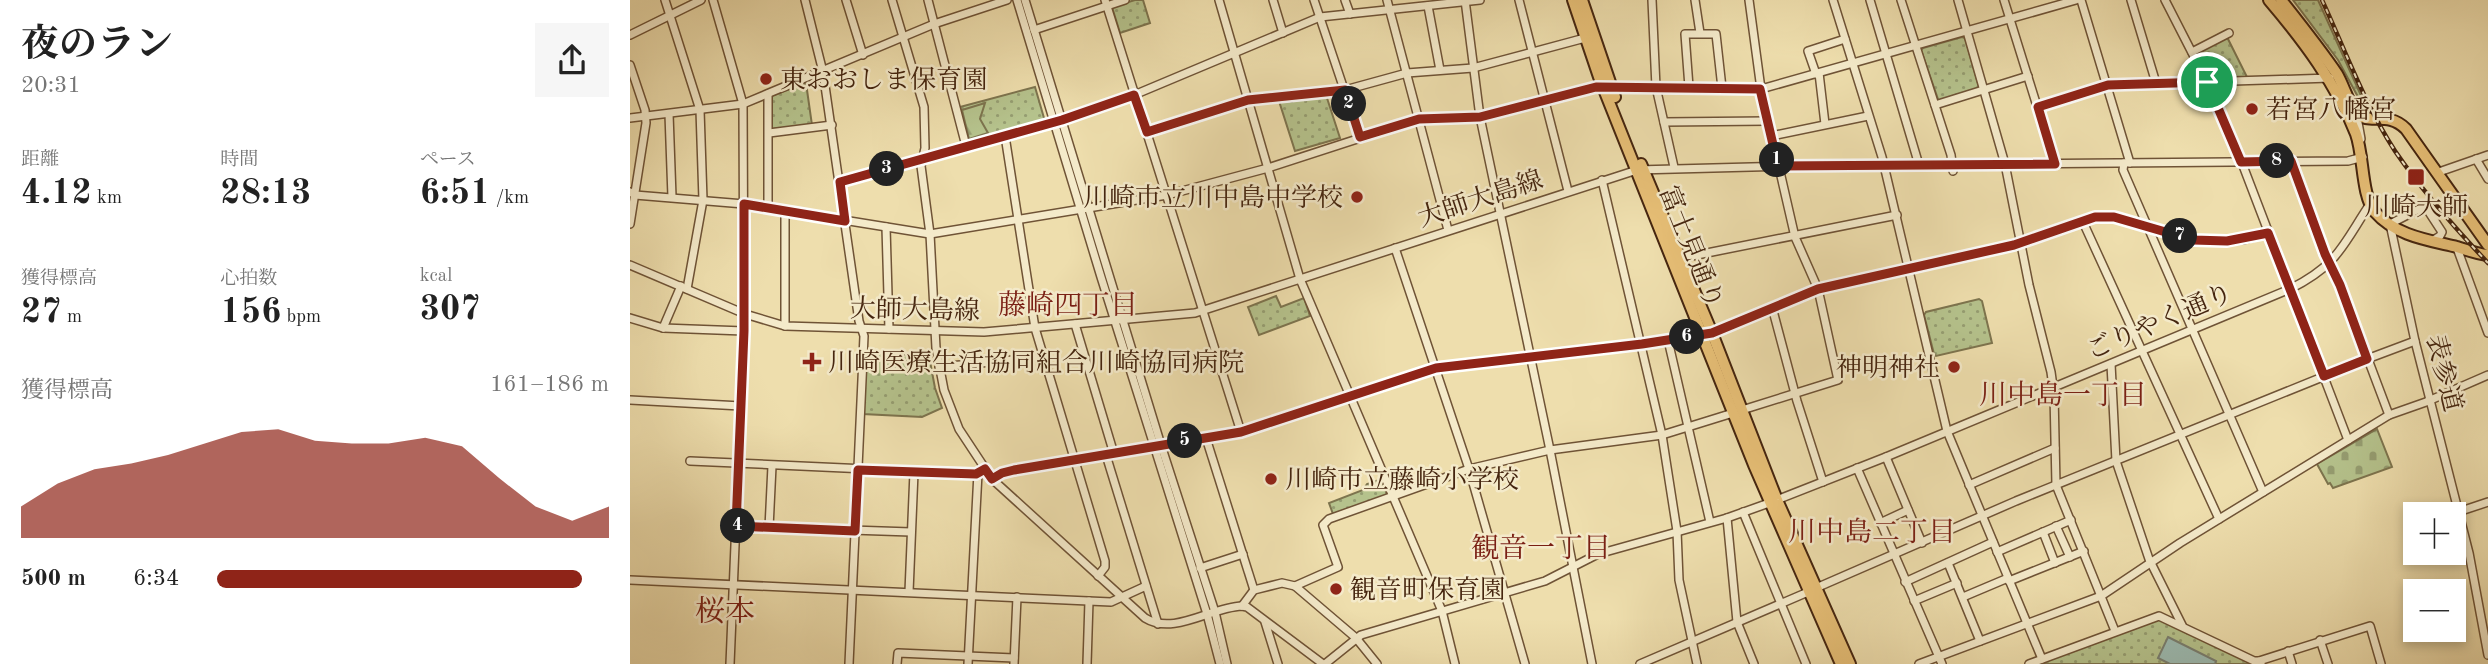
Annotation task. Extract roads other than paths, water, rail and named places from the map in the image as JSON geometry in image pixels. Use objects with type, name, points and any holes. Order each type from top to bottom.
[{"type":"highway","name":"富士見通り","points":[[1573,0],[1586,38],[1841,664]]},
{"type":"highway","name":"富士見通り","points":[[1582,0],[1606,86]]},
{"type":"highway","points":[[2269,0],[2333,76],[2363,159],[2370,204],[2376,213],[2412,236],[2488,255]]},
{"type":"highway","points":[[2281,0],[2356,112],[2368,118],[2390,118],[2406,129],[2488,245]]},
{"type":"highway","name":"富士見通り","points":[[1640,169],[1682,258],[1708,334]]},
{"type":"highway","name":"富士見通り","points":[[1812,590],[1850,664]]},
{"type":"street","points":[[664,328],[684,287],[703,200],[700,110],[665,0]]},
{"type":"street","points":[[630,35],[701,0]]},
{"type":"street","points":[[713,0],[743,104],[745,314],[730,664]]},
{"type":"street","points":[[806,0],[823,72],[862,329],[863,361],[849,664]]},
{"type":"street","points":[[846,0],[863,55]]},
{"type":"street","points":[[892,0],[924,107],[925,148],[922,160],[939,367],[944,390],[959,429],[992,479],[1135,611],[1158,624],[1247,607],[1324,664],[1356,638]]},
{"type":"street","points":[[928,0],[966,146]]},
{"type":"street","points":[[630,118],[743,104],[934,24],[1007,0]]},
{"type":"street","points":[[1017,0],[1058,121],[1227,664]]},
{"type":"street","points":[[1025,0],[1058,121]]},
{"type":"street","points":[[1034,30],[1106,3],[1125,0]]},
{"type":"street","points":[[1219,0],[1300,279],[1442,611],[1455,664]]},
{"type":"street","points":[[1273,0],[1283,33]]},
{"type":"street","points":[[1314,0],[1360,137]]},
{"type":"street","points":[[1345,0],[1350,14]]},
{"type":"street","points":[[1387,0],[1448,230]]},
{"type":"street","points":[[840,182],[1058,121],[1134,95],[1321,17],[1480,0]]},
{"type":"street","points":[[1519,0],[1568,191]]},
{"type":"street","points":[[1652,0],[1656,86],[1674,167]]},
{"type":"street","points":[[1695,0],[1700,33]]},
{"type":"street","points":[[1295,586],[1338,567],[1323,528],[1324,523],[1393,496],[1469,469],[1550,450],[1662,435],[1838,380],[1818,289],[1795,237],[1778,166],[1760,89],[1749,0]]},
{"type":"street","points":[[1833,0],[1885,168],[1947,431],[2042,659]]},
{"type":"street","points":[[1870,0],[1919,165]]},
{"type":"street","points":[[1901,0],[1952,164]]},
{"type":"street","points":[[1958,0],[2005,164],[2053,387],[2056,485],[2115,631]]},
{"type":"street","points":[[2004,0],[2055,164]]},
{"type":"street","points":[[632,193],[744,204],[930,234],[1167,195],[1268,168],[1419,119],[1480,117],[1544,99],[1606,86],[1760,89],[2079,0],[2108,85],[2127,163],[2123,170],[2263,492]]},
{"type":"street","points":[[2131,0],[2156,83]]},
{"type":"street","points":[[2165,0],[2207,82],[2241,162],[2348,440]]},
{"type":"street","points":[[1465,1],[1480,117],[1592,664]]},
{"type":"street","points":[[1106,3],[1241,432]]},
{"type":"street","points":[[1433,4],[1440,70]]},
{"type":"street","points":[[1689,87],[1685,34],[1700,33],[1716,34],[1722,88]]},
{"type":"street","points":[[2192,52],[2229,33]]},
{"type":"street","points":[[1147,132],[1248,100],[1345,90],[1407,73],[1473,68],[1586,38]]},
{"type":"street","points":[[1825,124],[1817,74],[1808,51],[1844,39]]},
{"type":"street","points":[[630,65],[645,116],[632,193],[630,224]]},
{"type":"street","points":[[1935,106],[2028,76]]},
{"type":"street","points":[[2038,107],[2108,85],[2333,76]]},
{"type":"street","points":[[768,94],[768,208]]},
{"type":"street","points":[[2356,112],[2363,159]]},
{"type":"street","points":[[669,114],[672,197]]},
{"type":"street","points":[[1771,136],[1868,116]]},
{"type":"street","points":[[1664,122],[1768,121]]},
{"type":"street","points":[[769,132],[832,125]]},
{"type":"street","points":[[1005,136],[1035,328],[1105,561],[1105,567],[1098,576]]},
{"type":"street","points":[[2436,173],[2488,155]]},
{"type":"street","name":"大師大島線","points":[[630,265],[745,314],[785,326],[984,332],[1195,313],[1500,212],[1640,169],[1778,166],[1885,168],[1952,164],[2292,163],[2363,159]]},
{"type":"street","points":[[2476,159],[2488,180]]},
{"type":"street","points":[[2292,163],[2389,415]]},
{"type":"street","points":[[1602,180],[1662,435],[1677,531],[1679,580],[1697,664]]},
{"type":"street","name":"ごりやく通り","points":[[1356,638],[1545,581],[1598,554],[1727,518],[1773,501],[1886,457],[2290,289],[2312,279],[2330,263],[2343,248],[2370,204]]},
{"type":"street","points":[[2390,224],[2419,209],[2427,209],[2442,234],[2432,241]]},
{"type":"street","points":[[785,211],[785,326]]},
{"type":"street","points":[[1682,258],[1897,215]]},
{"type":"street","points":[[992,479],[1002,473],[1241,432],[1436,368],[1708,334],[1818,289],[2021,243],[2104,216],[2193,240],[2243,240],[2268,233]]},
{"type":"street","points":[[2083,222],[2219,519]]},
{"type":"street","name":"表参道","points":[[2390,224],[2415,341],[2456,502]]},
{"type":"street","points":[[886,227],[889,329]]},
{"type":"street","points":[[2457,247],[2488,332]]},
{"type":"street","points":[[1395,248],[1469,469],[1525,664]]},
{"type":"street","points":[[1772,307],[1822,482]]},
{"type":"street","points":[[630,318],[664,328],[744,331]]},
{"type":"street","points":[[1075,324],[1158,624]]},
{"type":"street","points":[[1668,340],[1710,522]]},
{"type":"street","points":[[1640,664],[2056,485],[2415,341]]},
{"type":"street","points":[[939,367],[1044,357]]},
{"type":"street","points":[[2111,363],[2116,461],[2150,562],[2182,625]]},
{"type":"street","points":[[1919,664],[1940,660],[1980,641],[2101,596],[2150,562],[2389,415],[2488,375]]},
{"type":"street","points":[[630,400],[741,406]]},
{"type":"street","points":[[1206,438],[1254,590]]},
{"type":"street","points":[[1157,446],[1200,568],[1220,664]]},
{"type":"street","points":[[1969,485],[2055,448]]},
{"type":"street","points":[[1886,457],[1922,542]]},
{"type":"street","points":[[690,461],[976,474],[985,469]]},
{"type":"street","points":[[769,528],[772,466]]},
{"type":"street","points":[[1857,468],[1940,660]]},
{"type":"street","points":[[909,592],[914,472]]},
{"type":"street","points":[[968,660],[976,474]]},
{"type":"street","points":[[2466,509],[2488,502]]},
{"type":"street","points":[[1880,523],[1908,510]]},
{"type":"street","points":[[1743,512],[1806,664]]},
{"type":"street","points":[[1727,518],[1737,622],[1754,664]]},
{"type":"street","points":[[1997,552],[2071,520]]},
{"type":"street","points":[[736,526],[911,533]]},
{"type":"street","points":[[2056,526],[2070,557]]},
{"type":"street","points":[[2043,532],[2056,563]]},
{"type":"street","points":[[1905,582],[1993,542]]},
{"type":"street","name":"表参道","points":[[2466,542],[2488,655]]},
{"type":"street","points":[[1963,597],[2084,551]]},
{"type":"street","points":[[1200,568],[1243,554]]},
{"type":"street","points":[[1948,562],[1980,641]]},
{"type":"street","points":[[630,580],[1111,602],[1146,586]]},
{"type":"street","points":[[1242,606],[1254,590],[1282,583],[1295,586],[1356,638],[1377,664]]},
{"type":"street","points":[[1913,601],[1957,583]]},
{"type":"street","points":[[897,664],[898,653],[968,660],[1014,661],[1017,597]]},
{"type":"street","points":[[2478,598],[2488,597]]},
{"type":"street","points":[[1087,664],[1089,601]]},
{"type":"street","points":[[2029,664],[2159,616],[2260,662],[2320,640],[2370,626],[2381,664]]},
{"type":"street","points":[[1265,621],[1278,664]]},
{"type":"street","points":[[2320,640],[2328,664]]},
{"type":"street","points":[[2288,651],[2292,664]]},
{"type":"water","points":[[2168,637],[2216,661],[2215,664],[2170,664],[2158,658]]},
{"type":"railway","points":[[2322,0],[2365,96],[2395,151],[2439,209],[2488,263]]},
{"type":"place","name":"東おおしま保育園","points":[[766,79]]},
{"type":"place","name":"若宮八幡宮","points":[[2252,109]]},
{"type":"place","name":"川崎大師","points":[[2416,177]]},
{"type":"place","name":"川崎市立川中島中学校","points":[[1357,197]]},
{"type":"place","name":"川崎医療生活協同組合川崎協同病院","points":[[812,362]]},
{"type":"place","name":"神明神社","points":[[1954,367]]},
{"type":"place","name":"川崎市立藤崎小学校","points":[[1271,479]]},
{"type":"place","name":"観音町保育園","points":[[1336,589]]},
{"type":"district","name":"藤崎四丁目","points":[[1068,304]]},
{"type":"district","name":"川中島一丁目","points":[[2063,394]]},
{"type":"district","name":"川中島二丁目","points":[[1872,531]]},
{"type":"district","name":"観音一丁目","points":[[1541,547]]},
{"type":"district","name":"桜本","points":[[725,611]]}]
